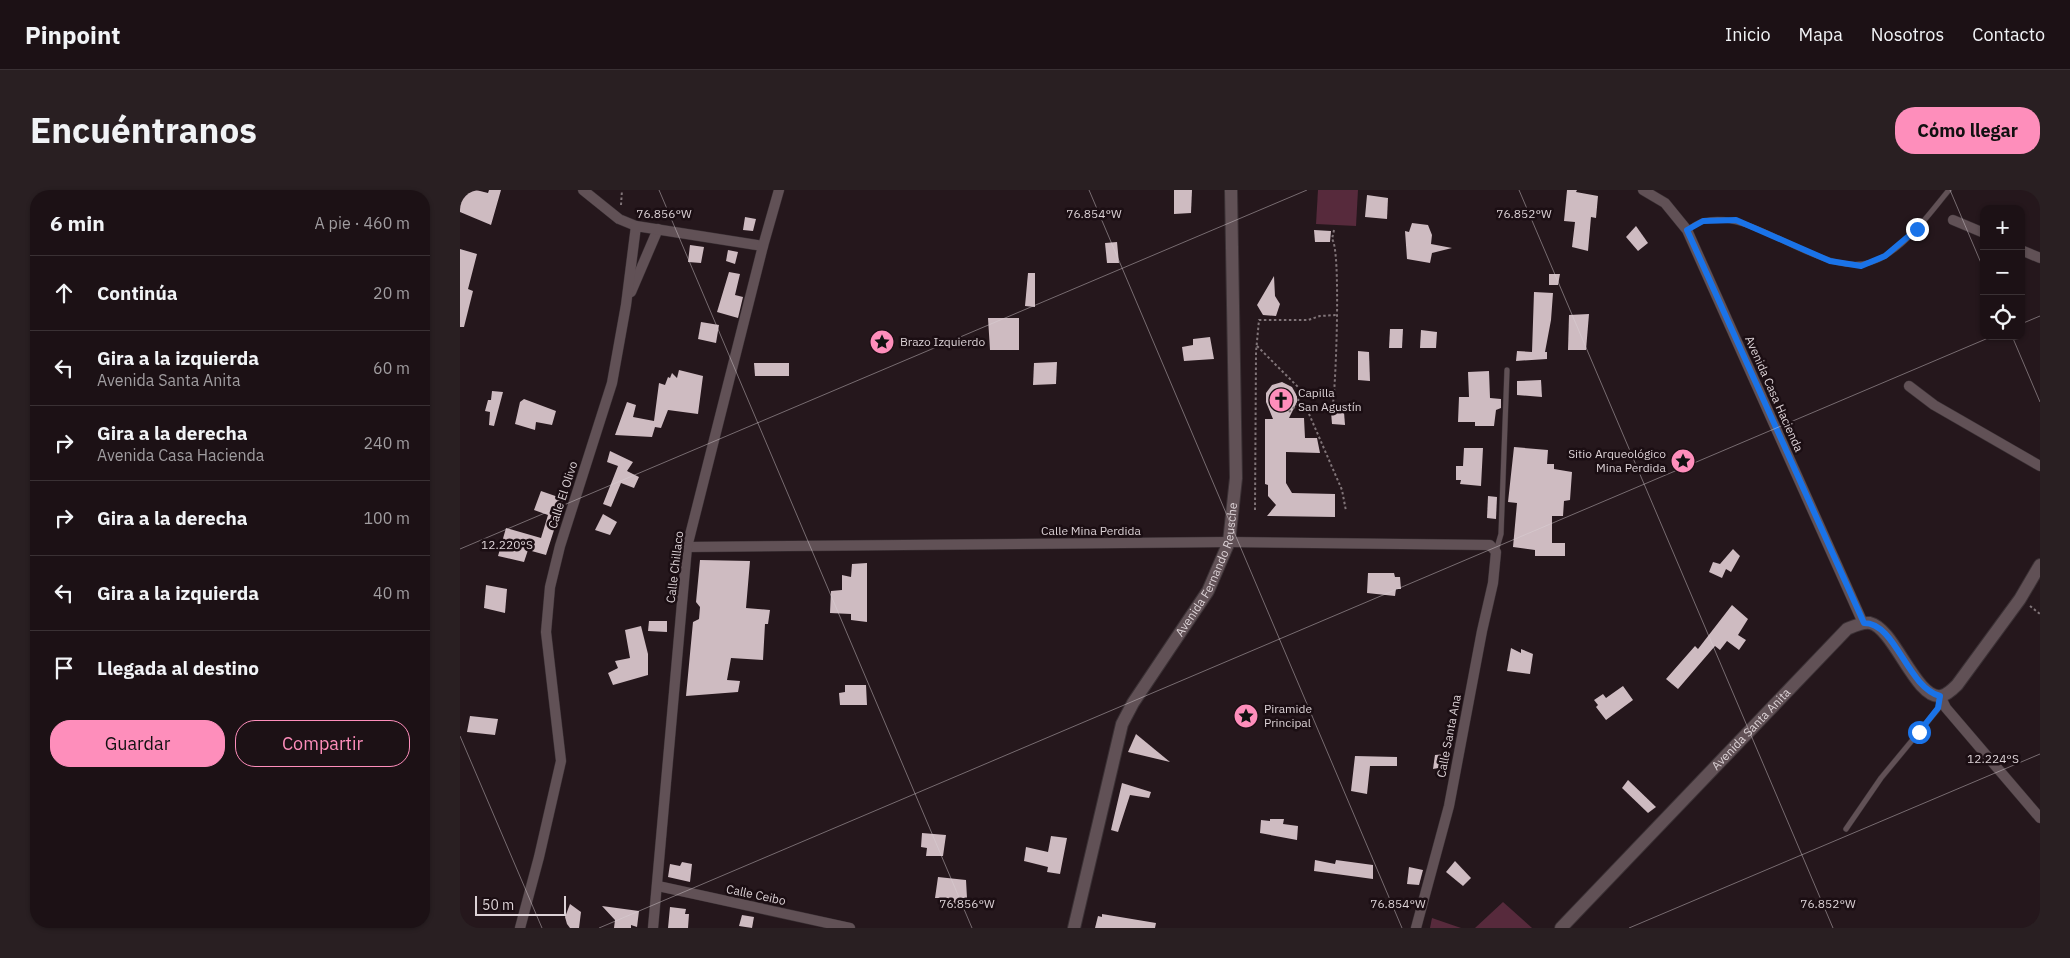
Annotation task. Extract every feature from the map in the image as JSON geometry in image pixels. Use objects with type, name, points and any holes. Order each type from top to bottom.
[{"type":"street","points":[[583,190],[619,220],[636,226],[764,246]]},
{"type":"street","name":"Calle Chillaco","points":[[654,928],[687,547],[779,190]]},
{"type":"street","name":"Avenida Fernando Reusche","points":[[1074,928],[1122,724],[1133,703],[1208,591],[1229,542],[1236,478],[1231,190]]},
{"type":"street","name":"Avenida Casa Hacienda","points":[[1643,190],[1665,203],[1687,230],[1864,623]]},
{"type":"street","points":[[1953,220],[1980,231]]},
{"type":"street","name":"Calle El Olivo","points":[[520,928],[561,761],[546,632],[550,587],[560,546],[612,383],[626,305],[636,226]]},
{"type":"street","points":[[626,305],[658,229]]},
{"type":"street","points":[[2025,252],[2040,258]]},
{"type":"street","points":[[1909,386],[1934,405],[2040,466]]},
{"type":"street","name":"Calle Mina Perdida","points":[[687,547],[1229,542],[1490,545],[1495,550]]},
{"type":"street","name":"Calle Santa Ana","points":[[1416,928],[1449,806],[1482,631],[1493,583],[1495,550]]},
{"type":"street","points":[[1864,623],[1877,626],[1888,638],[1924,688],[1932,694],[1945,694],[1957,685],[2020,599],[2040,565]]},
{"type":"street","name":"Avenida Santa Anita","points":[[1561,928],[1675,811],[1841,634],[1864,623]]},
{"type":"street","points":[[1945,694],[1946,708],[2040,818]]},
{"type":"street","name":"Calle Ceibo","points":[[658,886],[850,928]]},
{"type":"lane","points":[[1687,230],[1703,221],[1736,220],[1830,261],[1861,266],[1885,256],[1910,235],[1949,190]]},
{"type":"lane","points":[[1495,550],[1501,534],[1507,370]]},
{"type":"lane","points":[[1846,829],[1881,778],[1938,708],[1945,694]]},
{"type":"path","points":[[1298,404],[1306,407],[1329,407],[1333,403],[1336,315],[1336,252],[1335,243],[1332,240],[1334,230]]},
{"type":"path","points":[[1255,510],[1259,320],[1308,320],[1320,316],[1336,315]]},
{"type":"path","points":[[1257,346],[1299,388],[1298,404],[1288,413]]},
{"type":"path","points":[[1306,407],[1342,490],[1346,511]]},
{"type":"shaded area","points":[[1318,190],[1358,190],[1356,226],[1316,224]]},
{"type":"shaded area","points":[[1503,902],[1532,928],[1475,928]]},
{"type":"shaded area","points":[[1432,918],[1461,928],[1430,928]]},
{"type":"building","points":[[460,190],[476,190],[488,193],[489,190],[501,190],[491,225],[460,212]]},
{"type":"building","points":[[1174,190],[1192,190],[1191,213],[1174,214]]},
{"type":"building","points":[[1567,190],[1577,190],[1576,192],[1598,196],[1596,218],[1591,217],[1588,251],[1572,247],[1575,222],[1564,221]]},
{"type":"building","points":[[1367,195],[1388,198],[1387,219],[1365,217]]},
{"type":"building","points":[[745,217],[756,219],[753,231],[743,230]]},
{"type":"building","points":[[1412,223],[1428,225],[1432,235],[1431,244],[1452,248],[1432,253],[1430,263],[1407,259],[1405,231],[1409,232]]},
{"type":"building","points":[[1636,226],[1648,243],[1638,251],[1626,237]]},
{"type":"building","points":[[1314,230],[1331,231],[1330,242],[1315,242]]},
{"type":"building","points":[[1117,242],[1119,263],[1107,263],[1105,243]]},
{"type":"building","points":[[690,245],[704,247],[701,263],[688,262]]},
{"type":"building","points":[[460,249],[477,254],[468,289],[473,291],[464,327],[460,327]]},
{"type":"building","points":[[728,250],[738,252],[735,264],[726,261]]},
{"type":"building","points":[[729,272],[740,274],[735,295],[743,297],[738,318],[717,312]]},
{"type":"building","points":[[1028,273],[1035,273],[1035,307],[1025,306]]},
{"type":"building","points":[[1549,274],[1560,274],[1558,285],[1549,285]]},
{"type":"building","points":[[1274,276],[1275,296],[1280,304],[1276,316],[1263,315],[1257,305]]},
{"type":"building","points":[[1534,292],[1553,293],[1551,320],[1545,352],[1547,352],[1547,359],[1516,361],[1517,351],[1532,352]]},
{"type":"building","points":[[1589,314],[1586,350],[1568,350],[1569,315]]},
{"type":"building","points":[[988,318],[1019,318],[1019,350],[990,350]]},
{"type":"building","points":[[701,322],[719,325],[716,343],[698,339]]},
{"type":"building","points":[[1390,329],[1403,329],[1402,348],[1389,348]]},
{"type":"building","points":[[1421,330],[1437,332],[1436,348],[1420,348]]},
{"type":"building","points":[[1210,337],[1214,359],[1184,361],[1182,347],[1193,345],[1193,339]]},
{"type":"building","points":[[1358,351],[1369,352],[1370,381],[1358,380]]},
{"type":"building","points":[[1057,362],[1056,384],[1033,385],[1034,363]]},
{"type":"building","points":[[754,363],[789,363],[789,376],[755,376]]},
{"type":"building","points":[[679,370],[703,376],[698,414],[668,410],[661,428],[655,427],[652,437],[615,435],[627,402],[636,405],[633,417],[654,421],[659,383],[665,385],[672,373],[677,378]]},
{"type":"building","points":[[1489,371],[1490,398],[1501,399],[1501,408],[1496,410],[1494,426],[1475,426],[1475,422],[1458,422],[1459,397],[1469,397],[1468,372]]},
{"type":"building","points":[[1541,380],[1542,397],[1517,395],[1517,381]]},
{"type":"building","points":[[1282,382],[1292,387],[1297,396],[1297,402],[1289,418],[1304,418],[1305,438],[1317,438],[1320,453],[1286,452],[1286,483],[1292,493],[1335,494],[1335,517],[1267,516],[1276,505],[1268,496],[1268,485],[1265,484],[1265,419],[1273,419],[1266,402],[1266,393],[1272,385]]},
{"type":"building","points":[[492,391],[503,392],[494,426],[489,425],[490,412],[485,411],[488,400],[491,400]]},
{"type":"building","points":[[524,399],[556,411],[552,425],[536,422],[535,430],[515,424],[520,402]]},
{"type":"building","points":[[1331,412],[1344,412],[1345,425],[1332,424]]},
{"type":"building","points":[[1514,447],[1548,450],[1547,464],[1554,464],[1554,469],[1572,472],[1570,500],[1564,501],[1563,516],[1552,516],[1552,543],[1565,543],[1565,556],[1535,556],[1535,550],[1513,547],[1517,503],[1508,502]]},
{"type":"building","points":[[1464,448],[1483,448],[1481,486],[1460,484],[1461,480],[1456,480],[1456,466],[1463,466]]},
{"type":"building","points":[[610,451],[633,462],[627,471],[639,477],[634,488],[621,483],[611,507],[603,504],[618,466],[607,462]]},
{"type":"building","points":[[541,491],[564,499],[546,555],[528,550],[524,562],[498,556],[506,528],[541,538],[548,515],[534,510]]},
{"type":"building","points":[[1488,496],[1497,497],[1496,519],[1487,518]]},
{"type":"building","points":[[603,514],[617,522],[610,535],[595,530]]},
{"type":"building","points":[[1733,549],[1740,556],[1731,572],[1726,569],[1722,578],[1709,572],[1713,562],[1720,564]]},
{"type":"building","points":[[700,560],[750,561],[746,608],[770,610],[768,624],[765,624],[763,660],[731,658],[727,680],[740,681],[738,692],[686,696],[693,622],[699,619],[700,607],[696,602]]},
{"type":"building","points":[[867,563],[867,622],[851,620],[851,614],[830,613],[831,591],[842,590],[842,575],[851,577],[852,564]]},
{"type":"building","points":[[1368,573],[1394,573],[1395,577],[1400,577],[1401,589],[1396,589],[1395,596],[1367,593]]},
{"type":"building","points":[[486,585],[507,589],[505,613],[484,608]]},
{"type":"building","points":[[1732,605],[1748,619],[1738,635],[1746,640],[1739,650],[1727,641],[1720,650],[1715,646],[1678,689],[1666,679],[1695,646],[1698,649]]},
{"type":"building","points":[[649,621],[667,621],[667,632],[648,631]]},
{"type":"building","points":[[641,626],[648,654],[648,675],[613,685],[608,673],[618,668],[615,661],[630,658],[625,630]]},
{"type":"building","points":[[1511,648],[1521,653],[1521,649],[1533,654],[1530,674],[1507,671]]},
{"type":"building","points":[[845,685],[866,685],[867,705],[840,705],[839,693],[845,692]]},
{"type":"building","points":[[1623,686],[1633,700],[1606,720],[1596,707],[1598,705],[1594,700],[1603,694],[1606,698]]},
{"type":"building","points":[[470,716],[498,719],[495,735],[467,732]]},
{"type":"building","points":[[1136,734],[1170,762],[1128,752]]},
{"type":"building","points":[[1447,754],[1444,767],[1433,769],[1435,755]]},
{"type":"building","points":[[1355,756],[1397,757],[1397,766],[1370,766],[1367,794],[1351,791]]},
{"type":"building","points":[[1628,780],[1656,807],[1648,813],[1622,788]]},
{"type":"building","points":[[1122,783],[1151,792],[1149,798],[1130,795],[1118,832],[1111,830]]},
{"type":"building","points":[[1270,819],[1284,819],[1283,824],[1298,826],[1297,840],[1260,833],[1261,820],[1270,821]]},
{"type":"building","points":[[922,833],[946,835],[943,856],[926,856],[927,848],[921,847]]},
{"type":"building","points":[[1051,836],[1067,838],[1060,874],[1047,872],[1048,867],[1024,861],[1026,847],[1048,852]]},
{"type":"building","points":[[1315,860],[1335,864],[1336,860],[1373,865],[1373,879],[1314,871]]},
{"type":"building","points":[[1455,861],[1471,878],[1463,886],[1446,872]]},
{"type":"building","points":[[682,862],[692,864],[690,882],[668,877],[670,864],[680,866]]},
{"type":"building","points":[[1409,867],[1423,870],[1419,885],[1407,884]]},
{"type":"building","points":[[938,877],[966,880],[967,898],[958,898],[957,907],[948,906],[948,898],[935,898]]},
{"type":"building","points":[[570,904],[581,912],[579,928],[570,928],[567,924],[565,917]]},
{"type":"building","points":[[602,906],[639,911],[637,927],[631,925],[631,928],[614,928],[615,920]]},
{"type":"building","points":[[670,907],[686,909],[685,914],[689,914],[688,928],[668,928]]},
{"type":"building","points":[[1102,914],[1156,923],[1155,928],[1095,928],[1098,916],[1102,917]]},
{"type":"building","points":[[742,915],[754,917],[752,928],[739,926]]},
{"type":"place","name":"Brazo Izquierdo","points":[[882,342]]},
{"type":"place","name":"Capilla San Agustín","points":[[1281,400]]},
{"type":"place","name":"Sitio Arqueológico Mina Perdida","points":[[1683,461]]},
{"type":"place","name":"Piramide Principal","points":[[1246,716]]},
{"type":"route","points":[[1917,229],[1885,256],[1861,266],[1830,261],[1736,220],[1703,221],[1687,230],[1864,623],[1877,626],[1888,638],[1924,688],[1932,694],[1940,696],[1938,708],[1919,732]]}]
